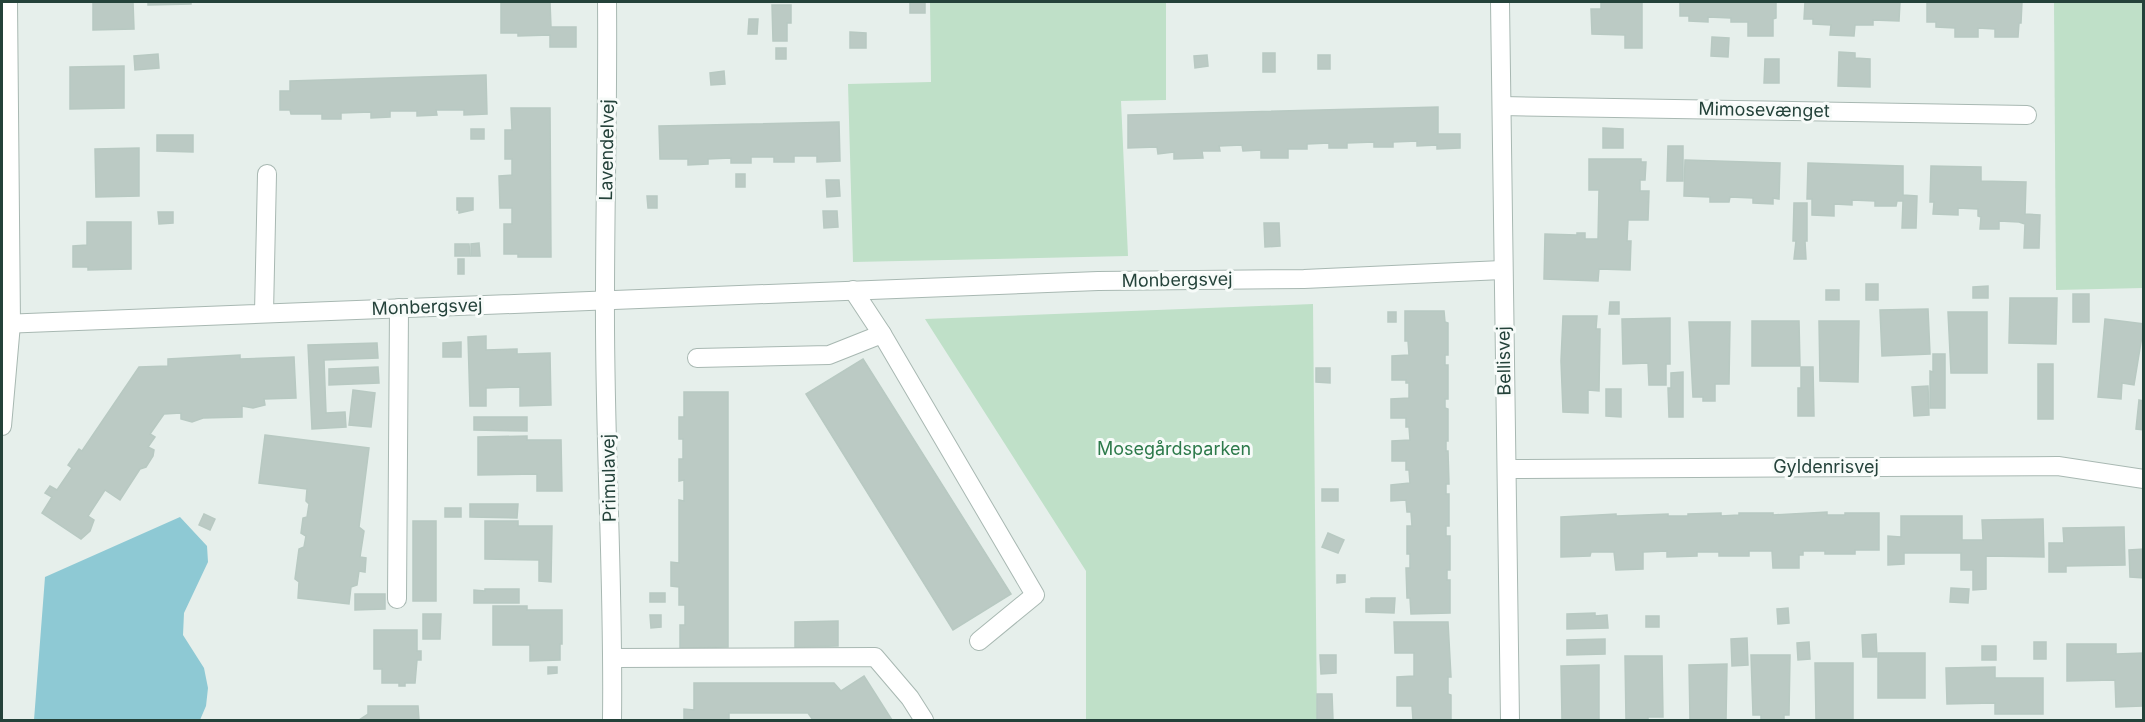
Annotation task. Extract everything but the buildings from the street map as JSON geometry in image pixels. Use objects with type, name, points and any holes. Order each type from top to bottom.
[{"type":"street","points":[[2,426],[6,324],[8,2]]},
{"type":"street","name":"Lavendelvej","points":[[605,299],[607,2]]},
{"type":"street","name":"Bellisvej","points":[[1500,2],[1510,720]]},
{"type":"street","name":"Mimosevænget","points":[[1502,106],[2027,115]]},
{"type":"street","points":[[264,313],[267,174]]},
{"type":"street","name":"Monbergsvej","points":[[6,324],[1098,281],[1304,279],[1502,270]]},
{"type":"street","points":[[853,290],[882,334],[1035,595],[980,641]]},
{"type":"street","name":"Primulavej","points":[[605,299],[612,720]]},
{"type":"street","points":[[396,599],[399,308]]},
{"type":"street","points":[[697,358],[829,355],[882,334]]},
{"type":"street","name":"Gyldenrisvej","points":[[1507,469],[2058,466],[2144,479]]},
{"type":"street","points":[[612,658],[875,657],[910,698],[924,720]]},
{"type":"green space","points":[[930,2],[1166,2],[1166,100],[1121,101],[1128,256],[853,262],[848,84],[931,82]]},
{"type":"green space","points":[[2054,2],[2143,2],[2143,288],[2056,290]]},
{"type":"green space","name":"Mosegårdsparken","points":[[1313,304],[1317,720],[1086,720],[1086,571],[925,319]]},
{"type":"water","points":[[180,517],[207,546],[208,562],[184,613],[183,635],[204,668],[208,688],[206,706],[200,720],[34,720],[45,577]]}]
